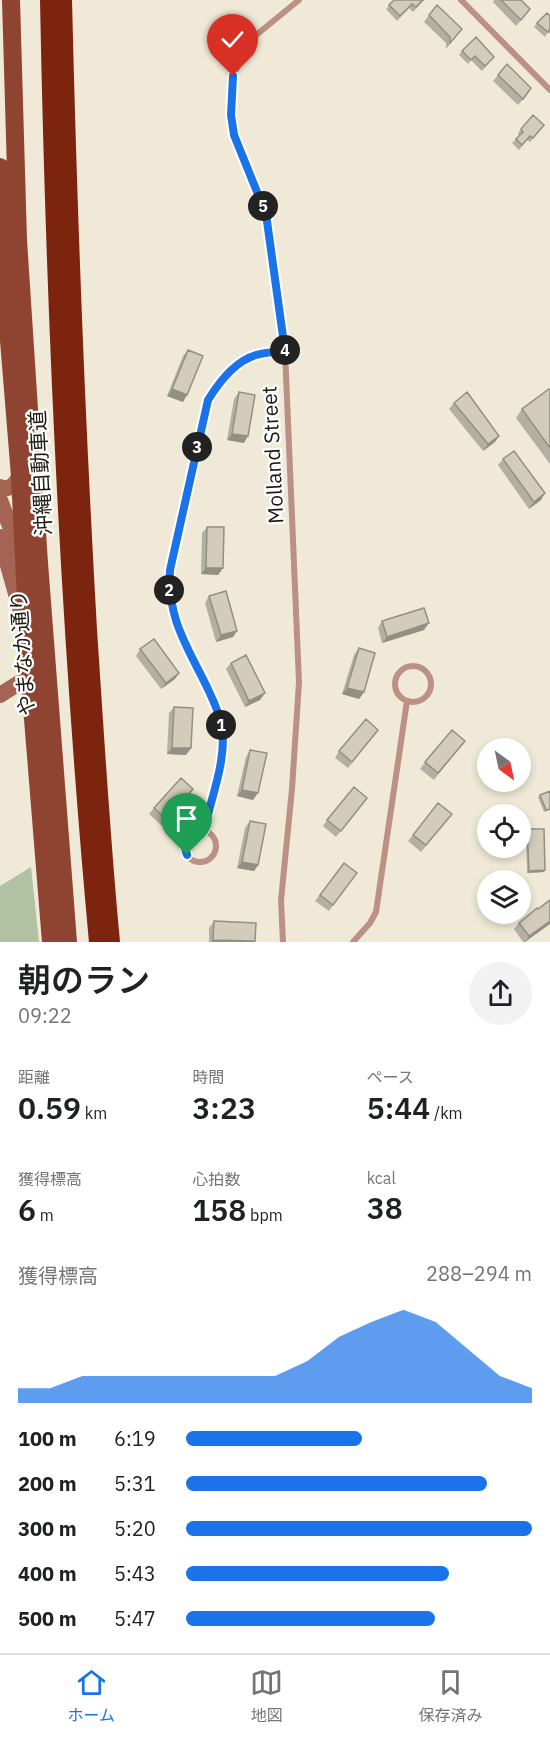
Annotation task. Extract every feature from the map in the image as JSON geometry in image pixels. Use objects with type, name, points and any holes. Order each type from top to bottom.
[{"type":"highway","name":"沖縄自動車道","points":[[49,0],[53,229],[63,452],[78,705],[98,942]]},
{"type":"highway","name":"沖縄自動車道","points":[[63,0],[78,452],[93,703],[111,942]]},
{"type":"main road","name":"やまなか通り","points":[[11,0],[18,240],[68,942]]},
{"type":"main road","name":"やまなか通り","points":[[0,167],[1,243],[20,476],[30,682],[51,942]]},
{"type":"street","points":[[0,487],[7,489],[14,486],[20,476]]},
{"type":"street","points":[[0,500],[24,575]]},
{"type":"street","points":[[24,575],[35,565],[33,536],[36,516]]},
{"type":"street","points":[[0,537],[24,575],[42,597]]},
{"type":"street","points":[[0,695],[19,683],[30,682]]},
{"type":"lane","name":"Molland Street","points":[[283,942],[281,900],[292,789],[299,682],[285,351],[266,214],[234,135],[231,95],[233,76],[255,36],[299,0]]},
{"type":"lane","points":[[461,0],[550,90]]},
{"type":"lane","points":[[204,830],[222,756],[223,738],[216,706],[177,626],[169,590],[170,570],[208,400],[216,385],[242,361],[256,354],[285,351]]},
{"type":"lane","points":[[416,666],[428,675],[430,688],[423,699],[416,702],[407,701],[397,692],[396,680],[403,670],[416,666]]},
{"type":"lane","points":[[353,942],[370,923],[376,912],[407,701]]},
{"type":"lane","points":[[204,830],[212,835],[216,845],[213,857],[208,861],[198,862],[187,855],[184,848],[185,841],[194,831],[204,830]]},
{"type":"green space","points":[[31,867],[39,942],[0,942],[0,886]]},
{"type":"building","points":[[394,0],[423,0],[416,7],[412,4],[400,16],[389,5]]},
{"type":"building","points":[[501,0],[521,0],[530,9],[521,20]]},
{"type":"building","points":[[437,5],[462,29],[450,43],[450,37],[429,15]]},
{"type":"building","points":[[547,13],[550,16],[548,32],[537,23]]},
{"type":"building","points":[[476,37],[494,57],[485,66],[475,56],[471,60],[462,51]]},
{"type":"building","points":[[507,64],[531,88],[523,99],[498,75]]},
{"type":"building","points":[[533,115],[544,125],[533,138],[530,136],[522,145],[516,139]]},
{"type":"building","points":[[188,350],[203,356],[187,395],[172,389]]},
{"type":"building","points":[[550,390],[550,448],[522,409]]},
{"type":"building","points":[[239,392],[255,395],[248,436],[232,434]]},
{"type":"building","points":[[467,392],[499,436],[488,444],[454,403]]},
{"type":"building","points":[[514,451],[545,493],[534,502],[503,459]]},
{"type":"building","points":[[207,527],[224,527],[223,568],[206,568]]},
{"type":"building","points":[[226,591],[237,631],[221,635],[209,596]]},
{"type":"building","points":[[424,608],[429,623],[387,637],[382,621]]},
{"type":"building","points":[[154,639],[179,673],[166,683],[140,649]]},
{"type":"building","points":[[359,648],[375,653],[364,692],[347,688]]},
{"type":"building","points":[[246,655],[265,693],[249,701],[231,663]]},
{"type":"building","points":[[174,707],[193,708],[191,748],[172,748]]},
{"type":"building","points":[[366,719],[378,730],[352,762],[339,751]]},
{"type":"building","points":[[452,730],[465,741],[438,773],[425,762]]},
{"type":"building","points":[[250,750],[267,753],[258,793],[242,790]]},
{"type":"building","points":[[181,778],[193,789],[166,819],[154,808]]},
{"type":"building","points":[[354,787],[367,798],[341,831],[327,820]]},
{"type":"building","points":[[550,791],[550,809],[546,810],[540,795]]},
{"type":"building","points":[[438,803],[452,814],[426,845],[413,835]]},
{"type":"building","points":[[250,821],[266,824],[258,865],[242,862]]},
{"type":"building","points":[[531,829],[544,829],[545,870],[529,870]]},
{"type":"building","points":[[344,863],[357,873],[333,905],[320,895]]},
{"type":"building","points":[[550,900],[550,921],[529,936],[520,924],[531,924],[531,913]]},
{"type":"building","points":[[214,921],[256,923],[255,941],[213,940]]},
{"type":"route","points":[[187,855],[184,848],[188,835],[194,831],[204,830],[222,756],[223,738],[216,706],[177,626],[169,590],[170,570],[208,400],[216,385],[242,361],[256,354],[285,351],[266,214],[234,135],[231,115],[233,76]]}]
